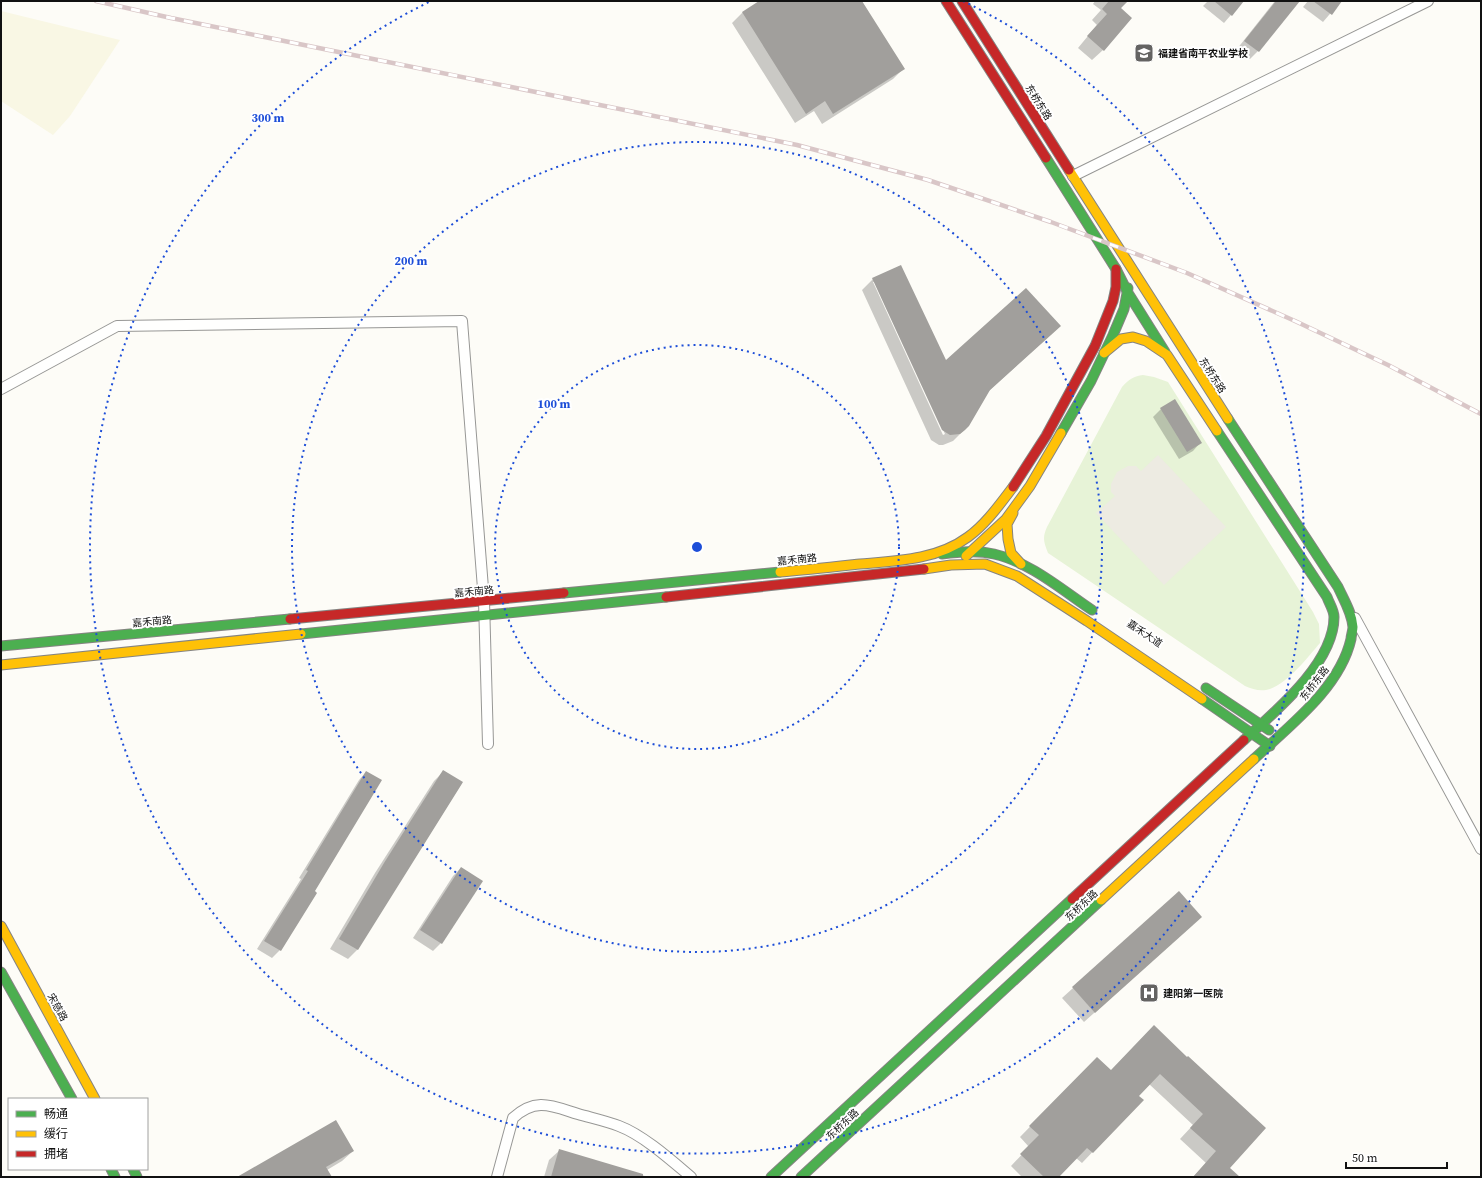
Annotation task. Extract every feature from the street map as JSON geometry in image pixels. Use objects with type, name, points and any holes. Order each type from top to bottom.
[{"type":"main road","points":[[946,1],[1116,269],[1128,293],[1167,355]]},
{"type":"main road","name":"东桥东路","points":[[801,1177],[1270,746],[1308,709],[1335,676],[1348,651],[1353,628],[1348,610],[1338,586],[1181,346],[962,1]]},
{"type":"main road","points":[[951,565],[967,556],[1006,519],[1030,486],[1091,380],[1124,309],[1130,277],[1126,260]]},
{"type":"main road","points":[[1012,574],[1000,559],[997,550],[996,523],[1001,503],[1034,457],[1088,360],[1108,314],[1116,287],[1116,269]]},
{"type":"main road","points":[[1094,345],[1110,328],[1127,322]]},
{"type":"main road","points":[[1137,324],[1150,328],[1181,346]]},
{"type":"main road","points":[[1104,353],[1122,339],[1132,337],[1142,339],[1167,355]]},
{"type":"main road","name":"东桥东路","points":[[771,1177],[1252,733],[1295,691],[1318,663],[1331,641],[1335,616],[1327,597],[1167,355]]},
{"type":"main road","name":"嘉禾南路","points":[[1,646],[484,602],[915,559],[948,549],[974,532],[1001,503]]},
{"type":"main road","points":[[1015,507],[1007,524],[1008,539],[1011,552],[1020,564]]},
{"type":"main road","points":[[924,556],[997,550],[1101,616]]},
{"type":"main road","points":[[1,665],[915,571],[951,565],[985,564],[1012,574],[1087,620],[1270,746]]},
{"type":"main road","points":[[1199,683],[1279,737]]},
{"type":"main road","name":"宋慈路","points":[[1,926],[94,1098]]},
{"type":"main road","points":[[1,972],[71,1098]]},
{"type":"street","points":[[1073,176],[1428,1]]},
{"type":"street","points":[[1,389],[117,326],[462,321],[484,602],[488,744]]},
{"type":"street","points":[[1338,586],[1481,849]]},
{"type":"street","points":[[497,1177],[513,1118],[520,1111],[533,1105],[547,1105],[620,1127],[660,1151],[691,1177]]},
{"type":"shaded area","points":[[1,11],[120,40],[70,116],[53,135],[1,101]]},
{"type":"shaded area","points":[[1158,455],[1226,527],[1164,585],[1096,513],[1115,496],[1111,492],[1111,484],[1117,472],[1128,466],[1136,466],[1141,471]]},
{"type":"green space","points":[[1143,375],[1168,382],[1313,612],[1319,624],[1320,643],[1296,671],[1273,688],[1260,690],[1245,686],[1048,553],[1045,546],[1044,534],[1047,527],[1122,387],[1132,378]]},
{"type":"building","points":[[759,1],[862,1],[905,69],[833,114],[825,101],[806,114],[742,12]]},
{"type":"building","points":[[1109,1],[1128,1],[1121,8],[1132,18],[1104,51],[1087,36],[1107,14],[1102,9]]},
{"type":"building","points":[[1214,1],[1244,1],[1232,16]]},
{"type":"building","points":[[1276,1],[1300,1],[1259,52],[1244,41]]},
{"type":"building","points":[[1313,1],[1342,1],[1332,15]]},
{"type":"building","points":[[901,265],[946,360],[1026,288],[1061,326],[990,390],[969,426],[960,434],[950,435],[942,430],[872,278]]},
{"type":"building","points":[[1175,399],[1202,443],[1187,452],[1160,408]]},
{"type":"building","points":[[443,770],[463,782],[358,950],[339,939],[384,863]]},
{"type":"building","points":[[366,771],[382,780],[315,891],[317,893],[281,951],[264,941],[308,871],[306,870]]},
{"type":"building","points":[[461,867],[483,881],[442,944],[420,930]]},
{"type":"building","points":[[1179,891],[1202,917],[1095,1013],[1072,987]]},
{"type":"building","points":[[1154,1025],[1187,1057],[1188,1056],[1266,1128],[1230,1168],[1240,1177],[1193,1177],[1216,1151],[1190,1128],[1203,1114],[1160,1074],[1139,1096],[1144,1100],[1093,1153],[1087,1148],[1059,1177],[1044,1177],[1020,1154],[1039,1135],[1029,1126],[1097,1057],[1111,1070]]},
{"type":"building","points":[[336,1120],[354,1151],[326,1167],[332,1177],[237,1177]]},
{"type":"building","points":[[559,1149],[643,1174],[643,1177],[551,1177]]},
{"type":"railway","points":[[96,1],[171,18],[797,145],[928,180],[1051,222],[1187,273],[1295,321],[1388,365],[1481,414]]},
{"type":"traffic: fast","points":[[1046,158],[1116,269],[1128,293],[1165,352]]},
{"type":"traffic: fast","points":[[1061,433],[1091,381],[1113,335],[1124,309],[1128,288]]},
{"type":"traffic: fast","points":[[1228,419],[1338,587],[1349,612],[1353,627],[1345,657],[1325,690],[1312,705],[1254,759]]},
{"type":"traffic: fast","points":[[1217,431],[1327,597],[1334,614],[1331,634],[1324,652],[1314,668],[1287,700],[1244,740]]},
{"type":"traffic: fast","points":[[942,554],[981,552],[1007,558],[1033,570],[1092,610]]},
{"type":"traffic: fast","points":[[564,593],[780,572]]},
{"type":"traffic: fast","points":[[301,634],[666,597]]},
{"type":"traffic: fast","points":[[1,646],[290,619]]},
{"type":"traffic: fast","points":[[1206,688],[1269,730]]},
{"type":"traffic: fast","points":[[1202,699],[1270,746]]},
{"type":"traffic: fast","points":[[771,1177],[1072,899]]},
{"type":"traffic: fast","points":[[801,1177],[1101,900]]},
{"type":"traffic: fast","points":[[1,972],[71,1098]]},
{"type":"traffic: fast","points":[[112,1170],[115,1177]]},
{"type":"traffic: fast","points":[[134,1170],[137,1177]]},
{"type":"traffic: slow","points":[[1069,170],[1228,419]]},
{"type":"traffic: slow","points":[[1104,353],[1121,339],[1133,337],[1146,341],[1167,355],[1217,431]]},
{"type":"traffic: slow","points":[[966,556],[1006,519],[1030,486],[1061,433]]},
{"type":"traffic: slow","points":[[780,572],[902,560],[930,555],[956,545],[975,532],[992,514],[1013,487]]},
{"type":"traffic: slow","points":[[1013,513],[1007,524],[1008,539],[1011,553],[1021,564]]},
{"type":"traffic: slow","points":[[924,569],[951,565],[985,564],[1017,576],[1087,621],[1202,699]]},
{"type":"traffic: slow","points":[[1,665],[301,634]]},
{"type":"traffic: slow","points":[[1101,900],[1254,759]]},
{"type":"traffic: slow","points":[[1,926],[94,1098]]},
{"type":"traffic: jam","points":[[946,1],[1046,158]]},
{"type":"traffic: jam","points":[[962,1],[1069,170]]},
{"type":"traffic: jam","points":[[1013,487],[1046,436],[1095,346],[1113,301],[1116,287],[1116,269]]},
{"type":"traffic: jam","points":[[666,597],[924,569]]},
{"type":"traffic: jam","points":[[290,619],[564,593]]},
{"type":"traffic: jam","points":[[1072,899],[1244,740]]},
{"type":"place","name":"福建省南平农业学校","points":[[1144,53]]},
{"type":"place","name":"建阳第一医院","points":[[1149,993]]}]
